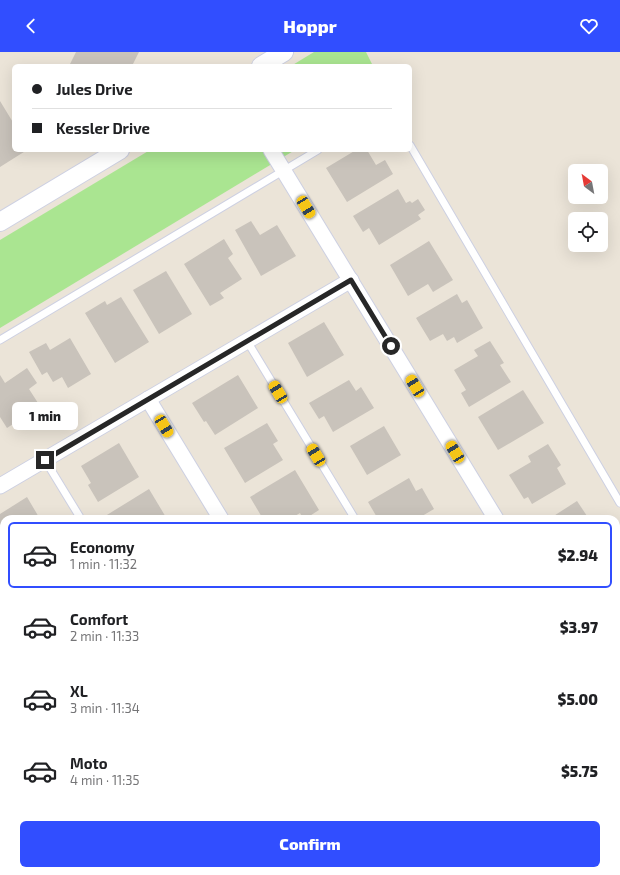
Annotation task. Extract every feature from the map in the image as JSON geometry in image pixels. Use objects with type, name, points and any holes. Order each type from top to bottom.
[{"type":"street","points":[[264,64],[284,52]]},
{"type":"street","points":[[0,222],[117,152]]},
{"type":"street","points":[[272,152],[494,515]]},
{"type":"street","points":[[0,486],[351,280]]},
{"type":"street","points":[[148,399],[219,515]]},
{"type":"lane","points":[[412,148],[620,503]]},
{"type":"lane","points":[[0,340],[315,152]]},
{"type":"lane","points":[[247,341],[353,515]]},
{"type":"lane","points":[[45,460],[79,515]]},
{"type":"green space","points":[[314,52],[366,52],[372,64],[294,64]]},
{"type":"green space","points":[[147,152],[292,152],[0,328],[0,240]]},
{"type":"building","points":[[76,52],[139,52],[133,64],[70,64]]},
{"type":"building","points":[[0,101],[12,121],[12,152],[24,152],[0,167]]},
{"type":"building","points":[[353,152],[368,152],[376,165],[385,160],[393,174],[347,202],[326,168]]},
{"type":"building","points":[[398,189],[406,203],[410,201],[412,203],[418,199],[425,210],[418,215],[421,219],[379,245],[369,228],[363,232],[353,216]]},
{"type":"building","points":[[251,221],[260,235],[277,225],[296,256],[261,276],[235,230]]},
{"type":"building","points":[[224,239],[233,254],[228,258],[242,279],[220,293],[224,298],[210,306],[184,264]]},
{"type":"building","points":[[429,241],[453,280],[433,292],[428,284],[408,296],[390,265]]},
{"type":"building","points":[[166,271],[192,314],[159,334],[133,290]]},
{"type":"building","points":[[457,294],[462,303],[467,300],[483,328],[457,343],[454,337],[447,341],[443,334],[430,341],[416,318]]},
{"type":"building","points":[[121,297],[149,342],[115,363],[85,313],[105,301],[107,305]]},
{"type":"building","points":[[324,322],[344,355],[307,377],[288,343]]},
{"type":"building","points":[[70,338],[91,374],[68,388],[62,377],[53,382],[47,372],[42,375],[29,352],[46,343],[50,350]]},
{"type":"building","points":[[490,341],[504,363],[500,365],[511,382],[469,407],[461,393],[466,390],[454,370],[478,356],[474,350]]},
{"type":"building","points":[[27,368],[37,383],[29,389],[38,403],[29,408],[31,412],[7,428],[0,417],[0,375],[5,383]]},
{"type":"building","points":[[238,375],[258,408],[215,435],[206,421],[204,422],[192,403]]},
{"type":"building","points":[[349,380],[356,391],[361,387],[374,408],[333,432],[324,416],[319,419],[309,403]]},
{"type":"building","points":[[523,390],[544,423],[498,450],[478,417]]},
{"type":"building","points":[[267,423],[278,441],[273,444],[283,460],[245,483],[224,448]]},
{"type":"building","points":[[384,426],[401,455],[367,475],[350,446]]},
{"type":"building","points":[[119,443],[139,477],[98,502],[88,485],[91,483],[81,466]]},
{"type":"building","points":[[548,444],[561,465],[557,468],[566,484],[532,504],[528,497],[524,499],[509,475],[531,462],[528,456]]},
{"type":"building","points":[[295,470],[319,510],[311,515],[301,515],[300,513],[297,515],[261,515],[250,497]]},
{"type":"building","points":[[409,478],[416,491],[422,488],[434,509],[424,515],[376,515],[368,502]]},
{"type":"building","points":[[149,489],[165,515],[107,515]]},
{"type":"building","points":[[27,497],[38,515],[0,515]]},
{"type":"building","points":[[577,501],[586,515],[555,515]]},
{"type":"route","points":[[45,460],[351,280],[391,346]]}]
